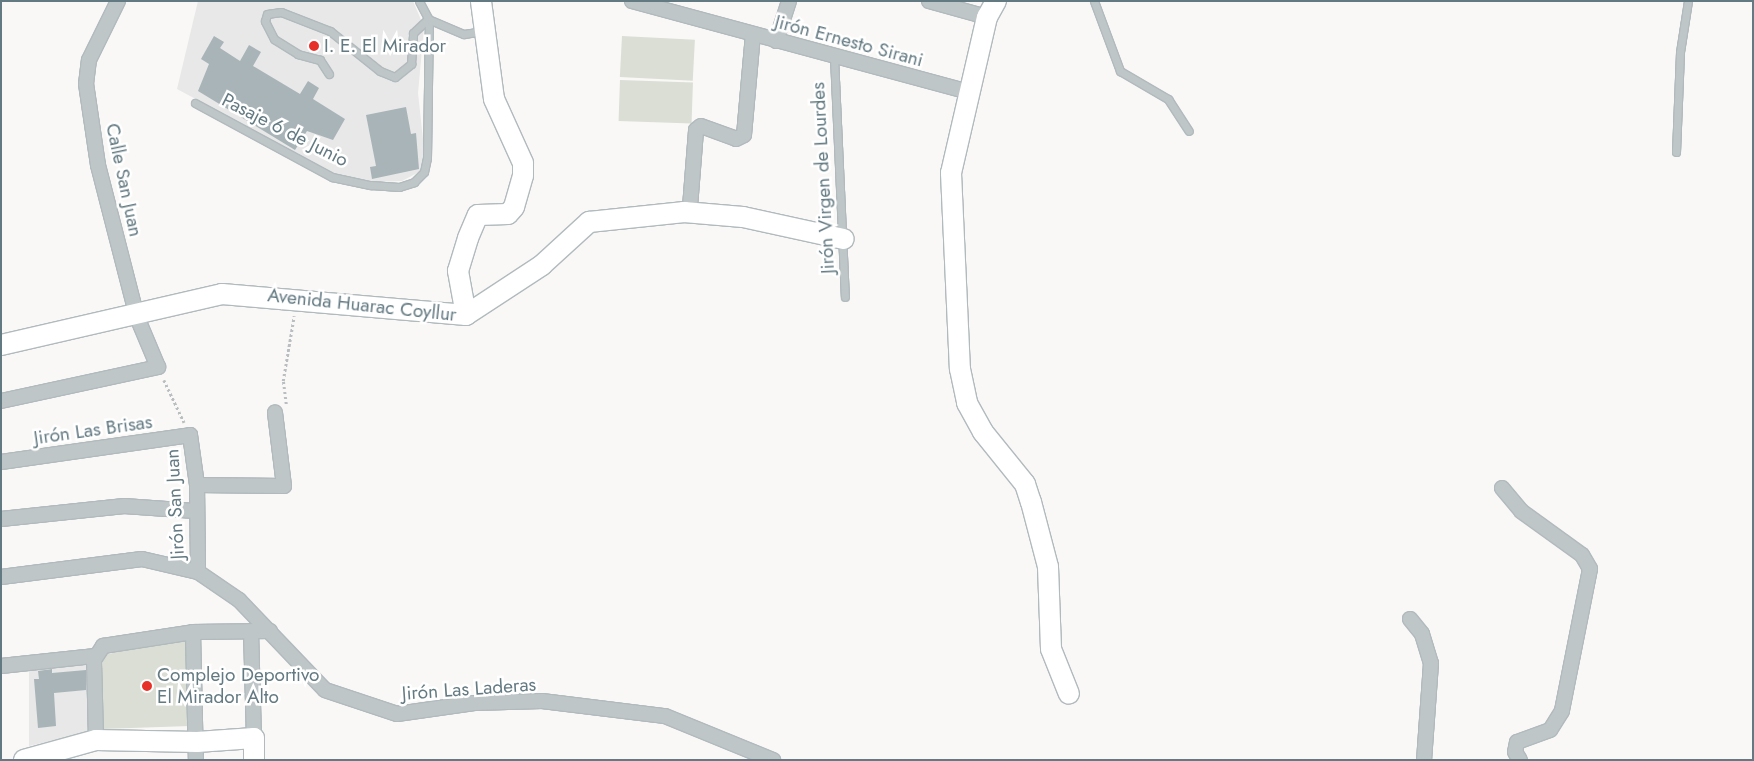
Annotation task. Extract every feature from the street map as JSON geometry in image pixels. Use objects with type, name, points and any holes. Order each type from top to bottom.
[{"type":"main road","points":[[466,315],[458,271],[462,251],[478,215],[508,214],[514,206],[523,175],[523,163],[494,99],[487,29],[481,1]]},
{"type":"main road","points":[[991,9],[951,173],[953,242],[962,388],[983,432],[1025,484],[1048,567],[1051,649],[1069,694]]},
{"type":"main road","name":"Avenida Huarac Coyllur","points":[[1,345],[137,317],[222,294],[466,315],[542,265],[589,222],[684,212],[743,217],[844,238]]},
{"type":"main road","points":[[24,760],[96,740],[196,751],[254,738],[254,760]]},
{"type":"street","name":"Calle San Juan","points":[[118,1],[89,60],[86,84],[98,165],[137,317],[158,367]]},
{"type":"street","name":"Jirón Ernesto Sirani","points":[[632,1],[834,57],[970,92]]},
{"type":"street","points":[[776,41],[789,1]]},
{"type":"street","points":[[929,1],[991,9]]},
{"type":"street","points":[[684,212],[690,206],[696,130],[701,126],[737,139],[744,134],[754,35]]},
{"type":"street","points":[[1,401],[158,367]]},
{"type":"street","points":[[197,485],[284,486],[275,414]]},
{"type":"street","name":"Jirón Las Brisas","points":[[1,462],[190,435]]},
{"type":"street","name":"Jirón San Juan","points":[[190,435],[197,485],[195,511],[198,572]]},
{"type":"street","points":[[1502,488],[1521,511],[1582,554],[1590,569],[1562,711],[1550,730],[1517,742],[1515,752],[1520,760]]},
{"type":"street","points":[[1,519],[124,506],[195,511]]},
{"type":"street","name":"Jirón Las Laderas","points":[[1,577],[142,559],[198,572],[238,600],[325,690],[397,714],[474,703],[542,701],[665,716],[773,760]]},
{"type":"street","points":[[1410,619],[1428,647],[1433,682],[1424,760]]},
{"type":"street","points":[[251,631],[254,738]]},
{"type":"street","points":[[96,740],[96,656],[103,646],[194,632],[270,631]]},
{"type":"street","points":[[194,632],[196,751]]},
{"type":"street","points":[[1,666],[96,656]]},
{"type":"lane","name":"Pasaje 6 de Junio","points":[[195,103],[332,176],[371,186],[399,187],[414,182],[424,172],[427,158],[428,19],[419,1]]},
{"type":"lane","points":[[1094,1],[1120,70],[1168,99],[1188,131]]},
{"type":"lane","points":[[1676,152],[1679,61],[1688,1]]},
{"type":"lane","points":[[329,74],[320,60],[298,54],[274,39],[265,21],[267,14],[281,12],[330,32],[380,71],[395,77],[411,64],[413,33],[428,19],[464,34],[487,29]]},
{"type":"lane","name":"Jirón Virgen de Lourdes","points":[[834,57],[844,238],[845,297]]},
{"type":"path","points":[[275,414],[287,411],[283,381],[297,299]]},
{"type":"path","points":[[158,367],[190,435]]},
{"type":"shaded area","points":[[198,1],[413,1],[424,27],[418,93],[425,158],[421,171],[402,181],[374,182],[336,174],[177,89]]},
{"type":"shaded area","points":[[622,36],[695,40],[693,81],[620,77]]},
{"type":"shaded area","points":[[620,80],[693,83],[692,124],[619,121]]},
{"type":"shaded area","points":[[187,638],[190,726],[102,729],[103,655]]},
{"type":"shaded area","points":[[86,662],[90,665],[90,732],[29,746],[29,668]]},
{"type":"building","points":[[214,36],[224,42],[220,48],[240,61],[249,45],[261,52],[253,66],[300,94],[308,81],[319,88],[313,99],[345,119],[333,140],[307,131],[295,150],[198,91],[209,64],[201,59]]},
{"type":"building","points":[[406,107],[411,134],[416,133],[419,169],[372,179],[370,167],[376,166],[366,115]]},
{"type":"building","points":[[52,669],[52,673],[86,670],[86,690],[54,693],[56,726],[38,728],[34,679],[39,679],[38,671]]},
{"type":"place","name":"I. E. El Mirador","points":[[314,46]]},
{"type":"place","name":"Complejo Deportivo El Mirador Alto","points":[[147,686]]}]
